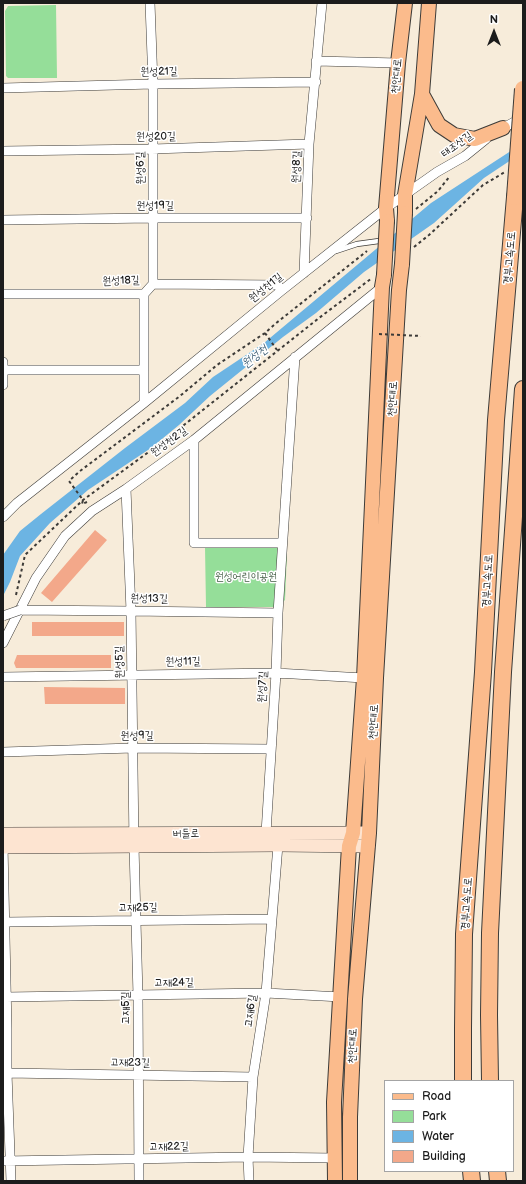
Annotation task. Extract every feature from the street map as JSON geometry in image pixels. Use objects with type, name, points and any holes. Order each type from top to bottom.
[{"type":"highway","name":"경부고속도로","points":[[464,1080],[464,934],[483,664],[496,420],[515,197],[523,81]]},
{"type":"highway","name":"경부고속도로","points":[[490,1080],[490,933],[503,672],[523,389]]},
{"type":"main road","name":"천안대로","points":[[335,1181],[334,1102],[351,839],[364,678],[379,280],[387,215],[398,63],[405,3]]},
{"type":"main road","points":[[409,212],[405,194],[422,94],[429,3]]},
{"type":"main road","points":[[422,94],[439,126],[454,135],[475,139],[503,128]]},
{"type":"main road","name":"천안대로","points":[[350,1181],[350,1124],[355,999],[368,840],[398,306],[409,212]]},
{"type":"street","name":"원성6길","points":[[150,3],[153,84],[153,284]]},
{"type":"street","name":"원성8길","points":[[304,273],[309,144],[316,82],[316,61],[322,3]]},
{"type":"street","points":[[316,61],[398,63]]},
{"type":"street","name":"원성21길","points":[[3,88],[316,82]]},
{"type":"street","name":"태조산길","points":[[405,194],[437,172],[465,156],[480,142],[523,117]]},
{"type":"street","name":"원성20길","points":[[3,151],[152,149],[309,144]]},
{"type":"street","name":"원성천1길","points":[[3,517],[17,503],[144,403],[281,291],[329,254],[387,215],[405,194]]},
{"type":"street","name":"원성19길","points":[[3,220],[307,218]]},
{"type":"street","name":"원성천2길","points":[[3,643],[36,578],[65,536],[92,511],[126,489],[194,440],[294,357],[379,280]]},
{"type":"street","name":"원성18길","points":[[3,294],[144,294],[153,284],[278,286],[281,291]]},
{"type":"street","points":[[144,294],[144,403]]},
{"type":"street","name":"원성7길","points":[[266,833],[294,357]]},
{"type":"street","points":[[3,362],[3,385]]},
{"type":"street","points":[[3,370],[144,370]]},
{"type":"street","points":[[194,440],[194,543],[282,543]]},
{"type":"street","name":"원성5길","points":[[126,489],[132,611],[134,840]]},
{"type":"street","name":"원성13길","points":[[3,616],[20,610],[278,614]]},
{"type":"street","name":"원성11길","points":[[3,677],[276,673],[364,678]]},
{"type":"street","name":"원성9길","points":[[3,752],[133,748],[271,749]]},
{"type":"street","name":"버들로","points":[[3,846],[266,833],[368,840]]},
{"type":"street","name":"버들로","points":[[3,834],[278,845],[351,839]]},
{"type":"street","name":"고재5길","points":[[134,840],[138,996],[139,1181]]},
{"type":"street","name":"고재6길","points":[[250,1181],[248,1157],[253,1077],[266,993],[278,845]]},
{"type":"street","points":[[3,846],[7,1161],[11,1181]]},
{"type":"street","name":"고재25길","points":[[5,922],[272,919]]},
{"type":"street","name":"고재24길","points":[[6,997],[266,993],[341,997]]},
{"type":"street","name":"고재23길","points":[[7,1073],[253,1077]]},
{"type":"street","name":"고재22길","points":[[7,1161],[248,1157],[335,1158]]},
{"type":"lane","points":[[329,254],[357,244],[379,241]]},
{"type":"path","points":[[410,250],[429,235],[483,185],[510,169]]},
{"type":"path","points":[[409,212],[438,191],[451,174]]},
{"type":"path","points":[[83,500],[70,481],[80,471],[180,396],[217,365],[265,333],[379,241]]},
{"type":"path","points":[[12,601],[17,589],[25,555],[83,500],[165,440],[277,350],[379,280]]},
{"type":"path","points":[[265,333],[277,350]]},
{"type":"path","points":[[379,334],[421,336]]},
{"type":"green space","points":[[56,5],[57,78],[8,78],[6,76],[5,11],[8,6]]},
{"type":"green space","name":"원성어린이공원","points":[[205,547],[282,548],[287,553],[285,600],[278,607],[206,607]]},
{"type":"water","name":"원성천","points":[[523,143],[523,152],[484,178],[434,223],[364,272],[316,313],[283,337],[210,396],[179,425],[151,448],[88,490],[50,523],[20,556],[3,596],[3,555],[20,531],[125,448],[185,403],[213,377],[264,343],[431,203]]},
{"type":"building","points":[[95,530],[107,540],[52,602],[41,593]]},
{"type":"building","points":[[32,622],[124,622],[124,636],[32,636]]},
{"type":"building","points":[[17,655],[111,655],[111,668],[16,668],[14,663]]},
{"type":"building","points":[[44,687],[125,688],[125,704],[45,704]]}]
